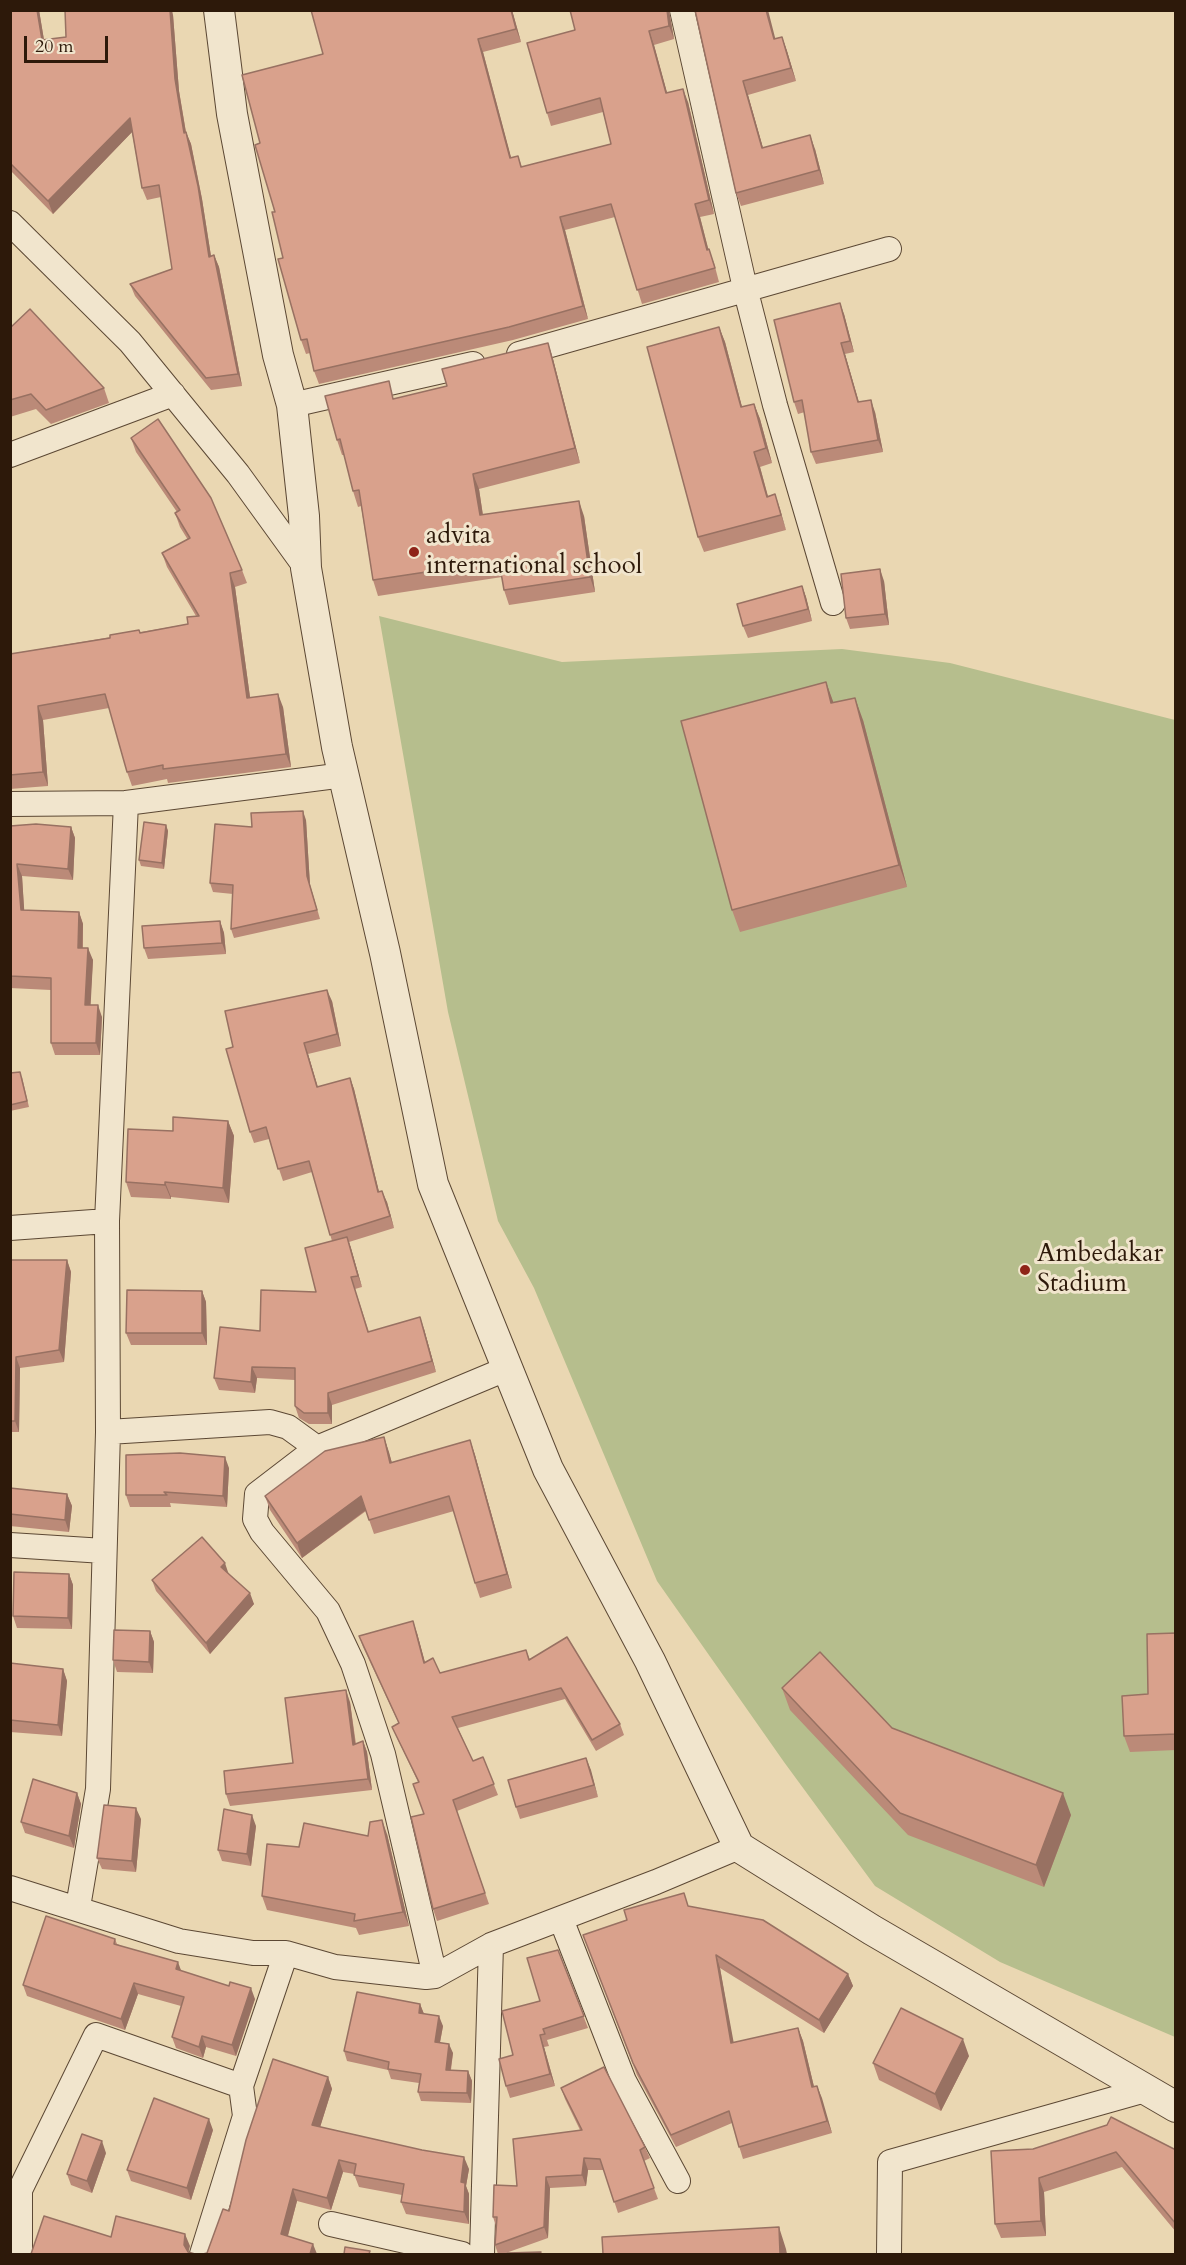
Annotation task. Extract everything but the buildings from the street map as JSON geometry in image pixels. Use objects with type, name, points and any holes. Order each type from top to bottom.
[{"type":"street","points":[[219,10],[232,114],[278,355],[292,405],[304,516],[306,568],[344,775],[388,965],[434,1184],[506,1369],[548,1469],[650,1661],[739,1847],[872,1929],[1149,2089],[1176,2107]]},
{"type":"street","points":[[682,10],[745,288],[833,603]]},
{"type":"street","points":[[10,223],[130,342],[238,474],[306,568]]},
{"type":"street","points":[[292,405],[517,354],[889,249]]},
{"type":"street","points":[[10,455],[173,394]]},
{"type":"street","points":[[10,804],[126,803],[344,775]]},
{"type":"street","points":[[78,1907],[98,1789],[108,1432],[107,1221],[126,803]]},
{"type":"street","points":[[10,1228],[107,1221]]},
{"type":"street","points":[[435,1976],[384,1754],[353,1664],[328,1611],[262,1532],[255,1519],[257,1494],[316,1448],[506,1369]]},
{"type":"street","points":[[108,1432],[270,1422],[288,1427],[316,1448]]},
{"type":"street","points":[[10,1545],[104,1551]]},
{"type":"street","points":[[10,1888],[78,1907],[179,1941],[253,1953],[286,1953],[352,1970],[435,1976],[491,1945],[739,1847]]},
{"type":"street","points":[[561,1919],[624,2081],[678,2181]]},
{"type":"street","points":[[482,2254],[491,1945]]},
{"type":"street","points":[[201,2254],[245,2116],[241,2086],[286,1953]]},
{"type":"street","points":[[20,2254],[20,2190],[96,2035],[241,2086]]},
{"type":"street","points":[[889,2254],[890,2162],[1149,2089]]},
{"type":"street","points":[[330,2224],[462,2254]]},
{"type":"green space","points":[[379,616],[562,662],[842,649],[950,663],[1175,720],[1175,2037],[1000,1962],[875,1886],[784,1762],[657,1581],[534,1288],[498,1221],[448,1012]]},
{"type":"place","name":"advita international school","points":[[414,552]]},
{"type":"place","name":"Ambedakar Stadium","points":[[1025,1270]]}]
